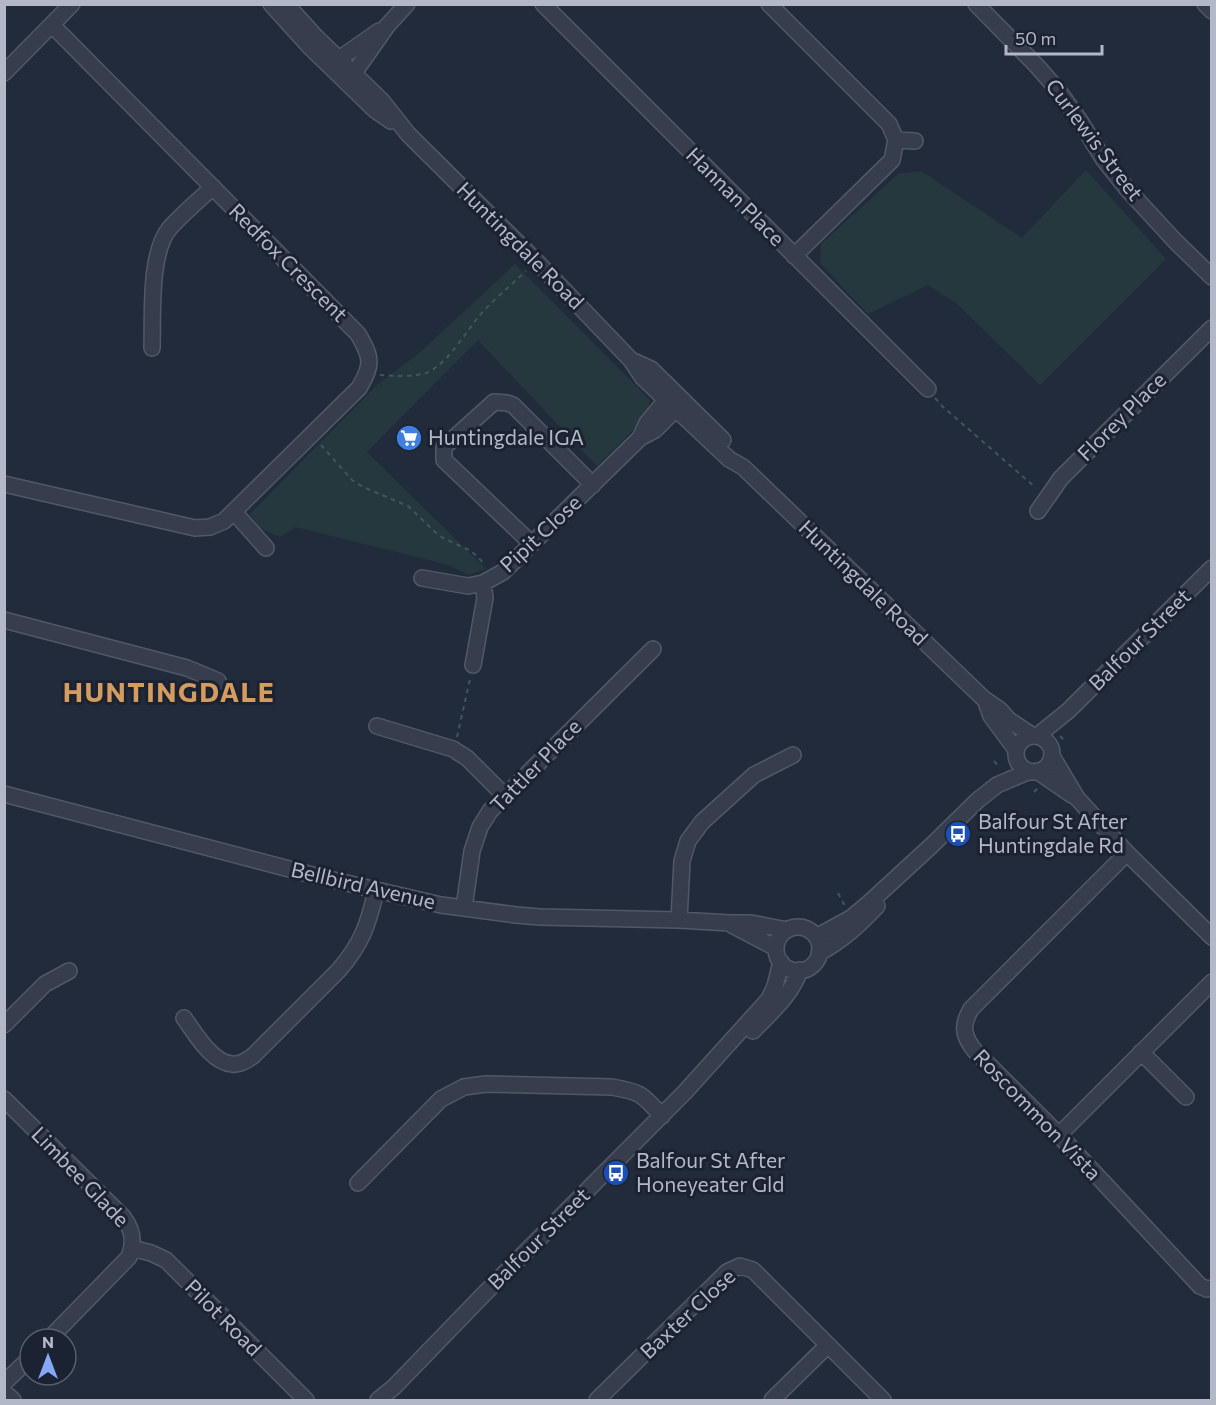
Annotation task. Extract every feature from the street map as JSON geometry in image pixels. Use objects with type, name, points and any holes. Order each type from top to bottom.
[{"type":"street","points":[[4,73],[72,4]]},
{"type":"street","name":"Huntingdale Road","points":[[272,4],[308,45],[335,63],[350,77],[375,110],[408,134],[536,261],[631,360],[643,378],[675,400],[735,451],[742,467],[984,699],[1000,710],[1009,720],[1035,736]]},
{"type":"street","name":"Huntingdale Road","points":[[286,4],[316,37],[335,63]]},
{"type":"street","points":[[350,77],[387,26],[407,4]]},
{"type":"street","name":"Hannan Place","points":[[543,4],[928,389]]},
{"type":"street","points":[[769,4],[888,124],[896,140],[892,160],[794,256]]},
{"type":"street","name":"Curlewis Street","points":[[976,4],[1058,90],[1104,160],[1128,190],[1212,277]]},
{"type":"street","points":[[1205,4],[1212,11]]},
{"type":"street","name":"Redfox Crescent","points":[[52,25],[358,334],[369,352],[368,372]]},
{"type":"street","points":[[335,63],[387,26]]},
{"type":"street","points":[[896,140],[915,141]]},
{"type":"street","points":[[152,348],[156,261],[159,246],[168,230],[213,187]]},
{"type":"street","name":"Florey Place","points":[[1038,511],[1061,478],[1212,328]]},
{"type":"street","points":[[4,483],[195,528],[210,527],[224,521],[234,512],[359,388],[368,372]]},
{"type":"street","name":"Pipit Close","points":[[422,578],[468,586],[489,580],[503,572],[640,438],[647,423],[675,400]]},
{"type":"street","points":[[532,544],[444,460],[444,447],[495,402],[507,403],[513,405],[593,485]]},
{"type":"street","points":[[234,512],[266,548]]},
{"type":"street","name":"Balfour Street","points":[[1035,736],[1068,711],[1212,568]]},
{"type":"street","points":[[473,665],[489,580]]},
{"type":"street","points":[[4,620],[187,668],[218,681]]},
{"type":"street","name":"Tattler Place","points":[[464,909],[472,851],[480,828],[490,811],[653,649]]},
{"type":"street","name":"Huntingdale Road","points":[[984,699],[991,716],[1016,752]]},
{"type":"street","name":"Balfour Street","points":[[1051,753],[1068,711]]},
{"type":"street","points":[[376,726],[453,749],[467,758],[505,796]]},
{"type":"street","points":[[1077,798],[1034,771],[1020,765],[1016,752],[1024,739],[1035,736],[1046,741],[1077,798],[1127,853],[1212,938]]},
{"type":"street","name":"Balfour Street","points":[[997,785],[1016,752]]},
{"type":"street","points":[[1034,771],[1042,770],[1047,766],[1051,753]]},
{"type":"street","points":[[679,920],[681,861],[688,841],[702,822],[754,775],[793,755]]},
{"type":"street","name":"Balfour Street","points":[[816,937],[851,918],[997,785],[1034,771]]},
{"type":"street","name":"Bellbird Avenue","points":[[4,794],[432,904],[540,917],[751,923],[787,930]]},
{"type":"street","name":"Balfour Street","points":[[685,1092],[719,1065],[783,1000],[801,970],[813,965],[819,953],[834,945],[857,927],[904,879],[931,846]]},
{"type":"street","name":"Roscommon Vista","points":[[1127,853],[971,1009],[964,1029],[967,1041],[975,1051],[1059,1135],[1200,1286],[1207,1289],[1212,1288]]},
{"type":"street","points":[[184,1018],[211,1053],[221,1061],[232,1064],[244,1062],[254,1055],[350,957],[365,932],[376,891]]},
{"type":"street","name":"Bellbird Avenue","points":[[730,924],[778,955]]},
{"type":"street","points":[[787,930],[800,927],[812,932],[819,942],[819,953]]},
{"type":"street","name":"Balfour Street","points":[[378,1401],[662,1116],[769,999],[776,986],[779,938],[787,930]]},
{"type":"street","points":[[778,955],[786,968],[801,970]]},
{"type":"street","points":[[4,1025],[45,984],[69,971]]},
{"type":"street","points":[[1059,1135],[1212,982]]},
{"type":"street","points":[[1141,1052],[1186,1097]]},
{"type":"street","points":[[358,1183],[441,1099],[464,1087],[486,1084],[612,1087],[630,1090],[644,1096],[662,1116]]},
{"type":"street","name":"Limbee Glade","points":[[4,1099],[123,1217],[132,1232],[133,1240],[129,1257],[61,1327]]},
{"type":"street","name":"Pilot Road","points":[[132,1248],[166,1260],[306,1401]]},
{"type":"street","name":"Baxter Close","points":[[597,1401],[727,1272],[740,1266],[753,1270],[883,1401]]},
{"type":"street","points":[[772,1401],[828,1345]]},
{"type":"street","points":[[4,1383],[18,1370]]},
{"type":"street","name":"Balfour Street","points":[[385,1401],[394,1387]]},
{"type":"street","points":[[4,1392],[13,1401]]},
{"type":"path","points":[[368,372],[382,375],[415,375],[433,370],[460,343],[480,315],[536,261]]},
{"type":"path","points":[[928,389],[942,406],[1047,497]]},
{"type":"path","points":[[312,435],[352,480],[408,506],[443,538],[470,550],[477,556],[489,580]]},
{"type":"path","points":[[453,749],[473,665]]},
{"type":"green space","points":[[1086,170],[1166,259],[1040,385],[957,304],[928,285],[868,314],[820,263],[821,244],[898,174],[921,171],[1022,238]]},
{"type":"green space","points":[[515,264],[650,400],[648,414],[644,419],[597,466],[478,340],[367,452],[486,569],[468,575],[449,565],[296,527],[280,537],[259,528],[250,514],[378,384],[418,354]]},
{"type":"place","name":"Huntingdale IGA","points":[[409,438]]},
{"type":"place","name":"Balfour St After Huntingdale Rd","points":[[958,834]]},
{"type":"place","name":"Balfour St After Honeyeater Gld","points":[[616,1173]]},
{"type":"district","name":"HUNTINGDALE","points":[[169,693]]}]
